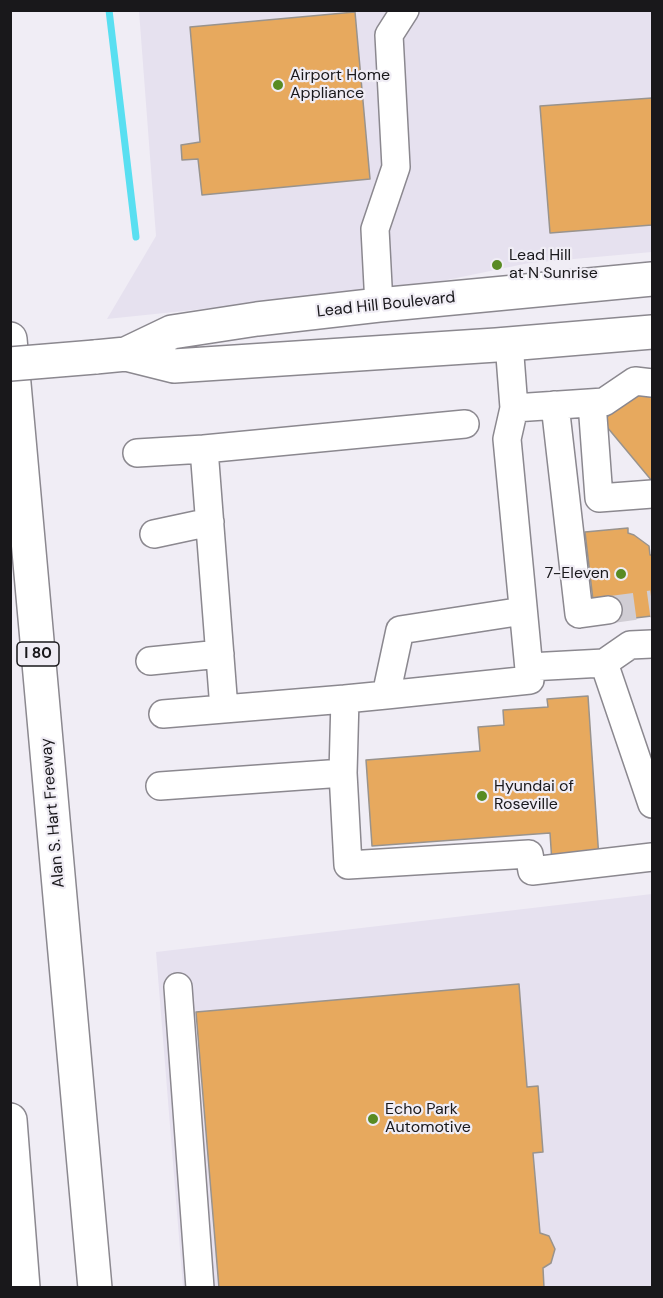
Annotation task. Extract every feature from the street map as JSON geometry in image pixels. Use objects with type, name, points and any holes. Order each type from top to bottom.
[{"type":"main road","name":"Lead Hill Boulevard","points":[[110,356],[171,332],[258,319],[652,279]]},
{"type":"main road","points":[[174,366],[188,357],[204,353],[347,330],[365,320],[379,305]]},
{"type":"main road","name":"Lead Hill Boulevard","points":[[10,364],[110,356],[174,366],[496,345],[652,332]]},
{"type":"main road","name":"Alan S. Hart Freeway","points":[[10,339],[95,1287]]},
{"type":"main road","points":[[10,1120],[23,1287]]},
{"type":"lane","points":[[379,305],[375,229],[396,167],[389,35],[405,10]]},
{"type":"lane","points":[[163,714],[345,699],[530,680],[507,439],[514,408],[509,343]]},
{"type":"lane","points":[[514,408],[604,402],[635,381],[652,382]]},
{"type":"lane","points":[[592,403],[599,498],[652,495]]},
{"type":"lane","points":[[555,405],[579,614],[608,610]]},
{"type":"lane","points":[[137,453],[204,449],[465,424]]},
{"type":"lane","points":[[204,449],[224,709]]},
{"type":"lane","points":[[154,534],[210,522]]},
{"type":"lane","points":[[386,695],[400,630],[523,610]]},
{"type":"lane","points":[[529,668],[604,663],[630,645],[652,644]]},
{"type":"lane","points":[[150,661],[220,654]]},
{"type":"lane","points":[[604,663],[652,804]]},
{"type":"lane","points":[[345,699],[344,773],[348,865],[529,854],[532,871],[652,857]]},
{"type":"lane","points":[[160,786],[344,773]]},
{"type":"lane","points":[[178,987],[200,1287]]},
{"type":"shaded area","points":[[139,11],[652,11],[652,252],[529,263],[413,287],[107,319],[156,236]]},
{"type":"shaded area","points":[[652,894],[652,1287],[183,1287],[156,952]]},
{"type":"building","name":"Airport Home Appliance","points":[[355,12],[370,179],[202,195],[198,159],[182,160],[181,145],[200,142],[190,27]]},
{"type":"building","points":[[652,98],[652,225],[550,233],[540,106]]},
{"type":"building","points":[[645,386],[652,395],[652,481],[602,421]]},
{"type":"building","name":"7-Eleven","points":[[628,528],[628,533],[649,546],[650,555],[652,555],[652,616],[609,621],[593,600],[585,532]]},
{"type":"building","name":"Hyundai of Roseville","points":[[588,696],[599,859],[552,863],[550,833],[372,846],[366,760],[480,751],[478,727],[504,725],[503,710],[548,707],[547,699]]},
{"type":"building","name":"Echo Park Automotive","points":[[519,984],[527,1087],[538,1086],[543,1152],[533,1153],[540,1233],[549,1236],[555,1249],[551,1263],[543,1268],[544,1288],[219,1288],[196,1012]]},
{"type":"waterway","points":[[109,10],[136,237]]},
{"type":"tunnel","points":[[608,610],[652,604]]},
{"type":"place","name":"Airport Home Appliance","points":[[278,85]]},
{"type":"place","name":"Lead Hill at N Sunrise","points":[[497,265]]},
{"type":"place","name":"7-Eleven","points":[[621,574]]},
{"type":"place","name":"Hyundai of Roseville","points":[[482,796]]},
{"type":"place","name":"Echo Park Automotive","points":[[373,1119]]}]
